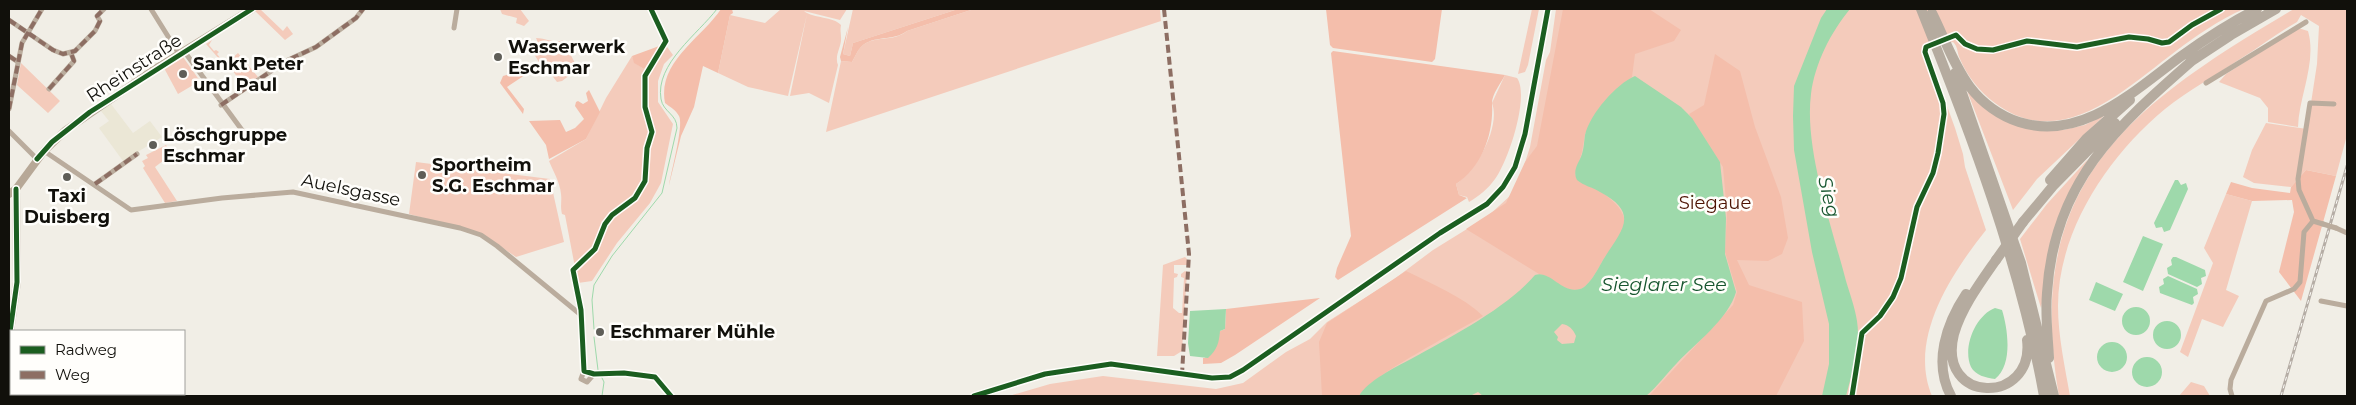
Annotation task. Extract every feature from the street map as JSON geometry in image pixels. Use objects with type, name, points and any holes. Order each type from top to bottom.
[{"type":"highway","points":[[1921,9],[1965,79],[1980,98],[2005,116],[2031,125],[2061,126],[2082,121],[2108,108],[2156,76],[2202,41],[2257,9]]},
{"type":"highway","points":[[2021,219],[2099,138],[2156,88],[2194,59],[2276,9]]},
{"type":"highway","points":[[1931,11],[2029,323],[2044,396]]},
{"type":"highway","points":[[1942,44],[2010,227],[2054,396]]},
{"type":"highway","points":[[2051,379],[2047,293],[2056,241],[2069,202],[2096,154],[2114,133],[2194,59]]},
{"type":"highway","points":[[1951,396],[1942,367],[1946,335],[1958,306],[2021,219],[2086,140],[2156,76]]},
{"type":"highway","points":[[1995,256],[1964,310],[1953,342],[1952,358],[1956,372],[1966,386],[1980,394],[1992,395],[2007,391],[2019,381],[2024,371],[2028,358],[2028,343],[2018,287]]},
{"type":"street","points":[[9,109],[18,62],[28,32],[42,9]]},
{"type":"street","points":[[9,20],[58,52],[71,53],[95,32],[100,21],[97,16],[104,9]]},
{"type":"street","points":[[151,9],[182,53],[250,141]]},
{"type":"street","name":"Rheinstraße","points":[[12,193],[37,158],[52,142],[90,112],[252,9]]},
{"type":"street","points":[[221,105],[286,61],[316,47],[356,18],[365,9]]},
{"type":"street","points":[[454,28],[457,9]]},
{"type":"street","points":[[651,9],[666,41]]},
{"type":"street","points":[[2206,83],[2306,22]]},
{"type":"street","points":[[49,90],[74,61],[71,53]]},
{"type":"street","points":[[9,56],[18,62]]},
{"type":"street","points":[[2313,221],[2300,190],[2298,179],[2310,103],[2334,104]]},
{"type":"street","points":[[9,131],[37,158]]},
{"type":"street","name":"Auelsgasse","points":[[44,151],[131,210],[222,198],[293,192],[460,228],[481,236],[498,246],[581,315],[584,371]]},
{"type":"street","points":[[95,184],[138,154]]},
{"type":"street","points":[[10,330],[17,282],[17,207],[12,193]]},
{"type":"street","points":[[2313,221],[2347,233]]},
{"type":"street","points":[[2232,396],[2230,389],[2231,380],[2266,301],[2294,288],[2300,282],[2304,232],[2313,221]]},
{"type":"street","points":[[2321,301],[2347,306]]},
{"type":"shaded area","points":[[721,9],[732,9],[733,13],[730,15],[718,73],[703,66],[694,107],[681,136],[669,185],[679,138],[680,121],[676,112],[665,103],[664,88],[674,63]]},
{"type":"shaded area","points":[[958,9],[974,9],[896,36],[866,43],[857,52],[852,62],[841,61],[840,57],[848,27],[843,54],[850,56],[853,43]]},
{"type":"shaded area","points":[[1326,9],[1442,9],[1435,59],[1432,62],[1333,48],[1330,45]]},
{"type":"shaded area","points":[[1563,9],[1649,9],[1681,30],[1674,41],[1635,54],[1632,77],[1599,108],[1585,134],[1575,175],[1599,190],[1616,204],[1625,220],[1623,232],[1590,281],[1580,289],[1574,290],[1539,274],[1466,229],[1506,203],[1525,162],[1537,146]]},
{"type":"shaded area","points":[[662,45],[644,69],[634,63],[632,56]]},
{"type":"shaded area","points":[[1333,51],[1505,75],[1492,100],[1491,126],[1484,148],[1473,168],[1456,184],[1459,195],[1467,198],[1338,280],[1335,277],[1337,268],[1351,236],[1331,53]]},
{"type":"shaded area","points":[[1715,54],[1740,71],[1755,127],[1781,197],[1788,238],[1782,254],[1768,261],[1737,260],[1749,285],[1802,302],[1804,341],[1776,396],[1649,396],[1733,305],[1737,292],[1725,252],[1727,213],[1723,167],[1689,114],[1704,105]]},
{"type":"shaded area","points":[[525,70],[531,71],[507,87],[524,109],[523,114],[500,83],[503,76]]},
{"type":"shaded area","points":[[589,90],[600,112],[586,139],[549,159],[546,145],[529,121],[560,120],[566,132],[575,128],[584,119],[575,106],[576,102],[578,101],[583,104],[588,101],[586,93]]},
{"type":"shaded area","points":[[111,104],[133,133],[150,121],[162,137],[123,161],[99,128],[109,121],[101,111]]},
{"type":"shaded area","points":[[2306,170],[2336,176],[2301,301],[2279,272],[2294,212],[2292,200],[2252,201],[2226,194],[2231,182],[2252,188],[2290,193],[2291,187]]},
{"type":"shaded area","points":[[1406,271],[1456,296],[1483,316],[1396,366],[1366,387],[1359,396],[1322,396],[1319,342],[1327,323]]},
{"type":"shaded area","points":[[1320,298],[1221,363],[1203,364],[1203,358],[1205,358],[1220,331],[1225,329],[1226,309]]},
{"type":"green space","points":[[260,9],[283,31],[287,26],[293,34],[285,40],[255,11]]},
{"type":"green space","points":[[500,9],[520,9],[529,21],[524,26],[516,23],[517,18],[502,14]]},
{"type":"green space","points":[[781,9],[847,9],[840,20],[804,11],[808,14],[833,20],[841,25],[841,41],[837,58],[838,65],[829,103],[809,93],[790,96],[807,14],[788,96],[748,87],[718,73],[730,15],[765,23]]},
{"type":"green space","points":[[853,9],[958,9],[853,43],[850,56],[843,54]]},
{"type":"green space","points":[[974,9],[1160,9],[1161,21],[826,132],[841,61],[852,62],[857,52],[866,43],[896,37],[907,31]]},
{"type":"green space","points":[[1532,9],[1539,9],[1528,65],[1525,72],[1518,74]]},
{"type":"green space","name":"Siegaue","points":[[1556,9],[2244,9],[2200,34],[2114,97],[2091,110],[2068,119],[2044,121],[2020,117],[1989,99],[1979,89],[1966,72],[1953,42],[1926,48],[1955,128],[1965,167],[1986,230],[1959,266],[1947,287],[1929,330],[1925,352],[1926,374],[1932,396],[1009,396],[1050,384],[1103,376],[1216,389],[1243,383],[1286,352],[1310,339],[1327,322],[1393,280],[1433,250],[1488,216],[1511,195],[1523,169],[1530,147],[1546,60],[1550,52]]},
{"type":"green space","points":[[2294,9],[2347,9],[2347,135],[2336,176],[2306,170],[2291,187],[2254,183],[2243,177],[2252,150],[2266,123],[2307,129],[2317,64],[2319,26],[2301,15],[2297,22],[2165,109],[2124,149],[2090,197],[2077,223],[2067,250],[2060,278],[2059,329],[2070,396],[2059,396],[2052,323],[2057,260],[2073,206],[2100,160],[2137,119],[2182,81],[2235,45]]},
{"type":"green space","points":[[2298,28],[2308,31],[2310,55],[2298,127],[2268,122],[2268,108],[2260,98],[2219,82],[2226,74]]},
{"type":"green space","points":[[536,38],[563,40],[578,69],[562,81],[557,82],[550,73],[547,64],[539,62],[532,51],[539,45]]},
{"type":"green space","points":[[212,40],[209,45],[214,51],[219,52],[217,54],[225,64],[238,53],[258,77],[244,87],[231,68],[228,69],[206,44]]},
{"type":"green space","points":[[665,44],[673,55],[664,64],[658,81],[658,102],[673,124],[661,183],[650,203],[617,243],[592,281],[578,283],[565,215],[561,211],[558,181],[549,161],[586,139],[606,98],[632,56],[635,63],[644,69]]},
{"type":"green space","points":[[183,57],[200,81],[178,94],[164,68]]},
{"type":"green space","points":[[21,63],[60,101],[48,113],[17,85]]},
{"type":"green space","points":[[1505,75],[1517,78],[1520,87],[1521,99],[1516,129],[1506,159],[1495,179],[1483,192],[1469,202],[1467,197],[1459,195],[1456,184],[1464,178],[1485,148],[1493,124],[1494,113],[1492,103]]},
{"type":"green space","points":[[1966,88],[1986,109],[2063,130],[2085,125],[2106,114],[2037,179],[2013,210]]},
{"type":"green space","points":[[166,145],[172,154],[155,167],[177,201],[165,203],[143,168],[145,166],[142,161],[148,158],[146,155]]},
{"type":"green space","points":[[2088,159],[2062,208],[2041,308],[2020,239],[2047,204]]},
{"type":"green space","points":[[416,162],[550,179],[564,242],[516,257],[482,234],[409,214]]},
{"type":"green space","points":[[2226,194],[2252,201],[2226,290],[2239,296],[2223,327],[2202,319],[2188,357],[2180,352],[2213,263],[2204,248]]},
{"type":"green space","points":[[1185,257],[1187,265],[1174,265],[1174,273],[1178,274],[1174,278],[1173,308],[1179,313],[1182,313],[1184,278],[1181,277],[1181,274],[1185,271],[1187,272],[1182,351],[1174,356],[1157,356],[1163,265]]},
{"type":"green space","points":[[2191,382],[2204,386],[2210,396],[2179,396]]},
{"type":"water","points":[[1827,9],[1850,9],[1830,38],[1820,60],[1813,82],[1810,116],[1815,163],[1857,321],[1857,350],[1846,396],[1822,396],[1829,364],[1829,324],[1812,252],[1794,150],[1794,86],[1821,18]]},
{"type":"water","name":"Sieglarer See","points":[[1635,76],[1681,107],[1692,118],[1720,162],[1726,218],[1725,254],[1736,292],[1732,302],[1719,321],[1646,396],[1483,396],[1478,392],[1470,396],[1359,396],[1368,385],[1382,375],[1494,310],[1535,275],[1541,274],[1573,290],[1580,289],[1590,281],[1621,232],[1624,216],[1621,208],[1613,200],[1577,180],[1576,170],[1583,152],[1585,135],[1592,118],[1612,93]],"holes":[[[1562,324],[1575,334],[1574,343],[1562,344],[1557,340],[1558,337],[1554,332]]]},
{"type":"water","points":[[2175,180],[2178,180],[2181,185],[2186,183],[2188,189],[2170,230],[2164,232],[2162,227],[2156,228],[2154,223]]},
{"type":"water","points":[[2143,236],[2163,244],[2143,291],[2123,282]]},
{"type":"water","points":[[2173,257],[2205,270],[2206,276],[2201,278],[2202,284],[2197,287],[2168,274],[2167,268],[2172,265],[2171,260]]},
{"type":"water","points":[[2168,276],[2197,289],[2198,294],[2193,297],[2194,303],[2192,305],[2160,293],[2159,287],[2164,284],[2163,279]]},
{"type":"water","points":[[2096,282],[2123,294],[2115,311],[2089,300]]},
{"type":"water","points":[[2136,307],[2146,311],[2150,321],[2146,331],[2136,335],[2126,331],[2122,321],[2126,311]]},
{"type":"water","points":[[1995,308],[2002,310],[2008,346],[2005,365],[1995,379],[1981,376],[1973,370],[1968,350],[1972,333],[1977,324],[1982,317]]},
{"type":"water","points":[[1226,309],[1225,329],[1220,331],[1214,352],[1208,358],[1190,356],[1188,343],[1190,311]]},
{"type":"water","points":[[2167,321],[2177,325],[2181,335],[2177,345],[2167,349],[2157,345],[2153,335],[2157,325]]},
{"type":"water","points":[[2112,342],[2123,346],[2127,357],[2123,368],[2112,372],[2101,368],[2097,357],[2101,346]]},
{"type":"water","points":[[2147,357],[2158,361],[2162,372],[2158,383],[2147,387],[2136,383],[2132,372],[2136,361]]},
{"type":"waterway","points":[[594,329],[592,300],[594,285],[612,256],[662,193],[677,128],[675,119],[664,107],[661,99],[661,86],[665,74],[680,50],[717,9]]},
{"type":"waterway","points":[[594,337],[598,370],[604,382],[602,396]]},
{"type":"railway","points":[[2281,396],[2347,166]]},
{"type":"marked path","points":[[9,109],[22,43],[42,9]]},
{"type":"marked path","points":[[9,20],[53,50],[63,54],[75,51],[95,31],[100,21],[97,16],[104,9]]},
{"type":"marked path","points":[[221,105],[286,61],[316,47],[356,18],[363,9]]},
{"type":"marked path","points":[[1164,9],[1189,254],[1182,374]]},
{"type":"marked path","points":[[49,89],[74,61],[71,53]]},
{"type":"marked path","points":[[9,56],[18,62]]},
{"type":"marked path","points":[[95,184],[137,154]]},
{"type":"cycle path","points":[[37,159],[52,142],[90,112],[252,9]]},
{"type":"cycle path","points":[[651,9],[666,41],[645,76],[645,107],[652,132],[647,148],[645,181],[635,198],[612,215],[605,224],[595,249],[573,270],[581,310],[584,371],[594,374],[624,373],[655,377],[671,396]]},
{"type":"cycle path","points":[[974,396],[1045,374],[1111,364],[1212,378],[1230,377],[1243,370],[1440,233],[1487,204],[1503,187],[1515,167],[1525,134],[1548,9]]},
{"type":"cycle path","points":[[1852,396],[1862,333],[1880,316],[1893,297],[1901,278],[1917,207],[1933,173],[1938,153],[1944,114],[1943,103],[1925,52],[1926,47],[1956,35],[1965,44],[1977,49],[1993,50],[2027,41],[2077,47],[2129,37],[2162,43],[2169,42],[2192,25],[2221,9]]},
{"type":"cycle path","points":[[10,330],[17,282],[16,189]]},
{"type":"cycle path","points":[[9,339],[10,332]]},
{"type":"place","name":"Wasserwerk Eschmar","points":[[498,57]]},
{"type":"place","name":"Sankt Peter und Paul","points":[[183,74]]},
{"type":"place","name":"Löschgruppe Eschmar","points":[[153,145]]},
{"type":"place","name":"Sportheim S.G. Eschmar","points":[[422,175]]},
{"type":"place","name":"Taxi Duisberg","points":[[67,177]]},
{"type":"place","name":"Eschmarer Mühle","points":[[600,332]]},
{"type":"water label","name":"Sieg","points":[[1829,197]]}]
